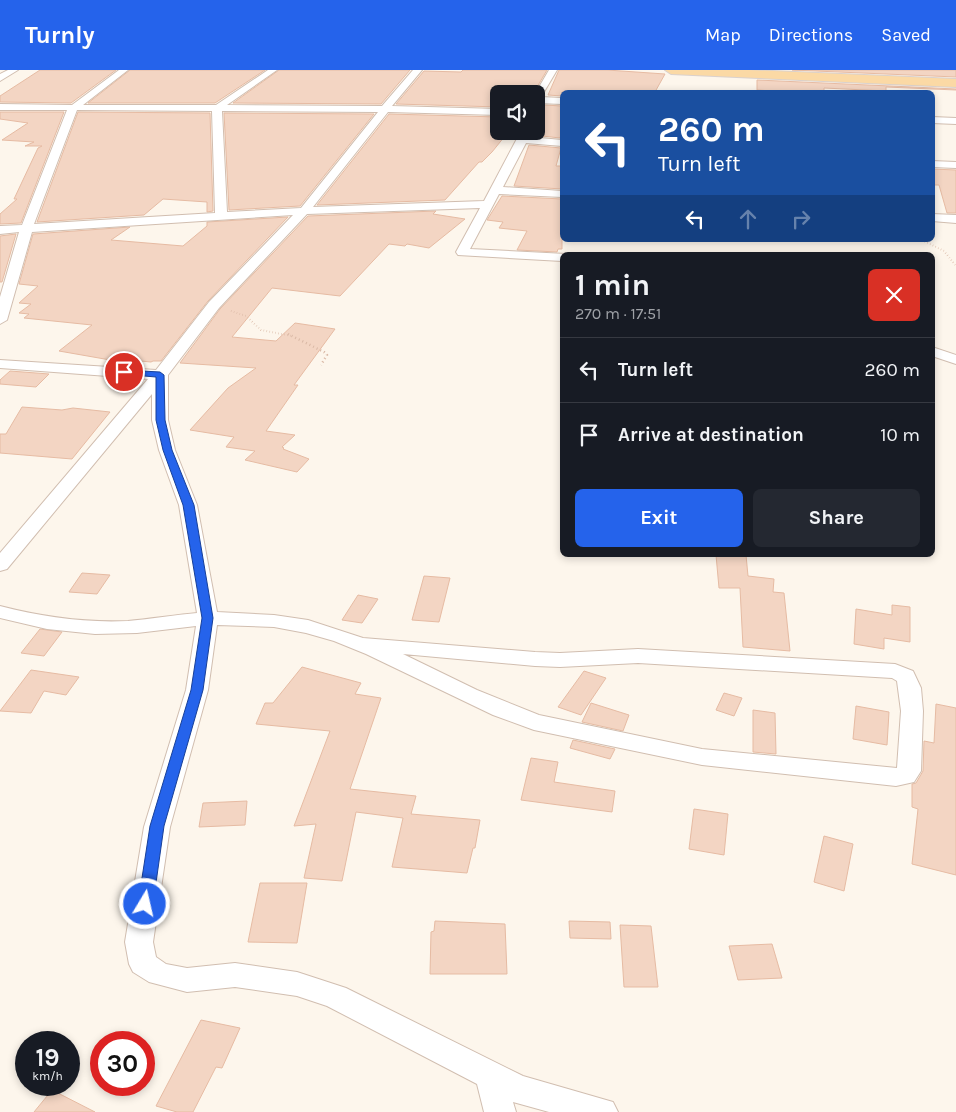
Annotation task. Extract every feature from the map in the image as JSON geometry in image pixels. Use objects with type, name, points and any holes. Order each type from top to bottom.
[{"type":"main road","points":[[671,70],[956,83]]},
{"type":"main road","points":[[758,70],[956,79]]},
{"type":"street","points":[[0,78],[14,70]]},
{"type":"street","points":[[0,320],[27,227],[73,108],[124,70]]},
{"type":"street","points":[[221,218],[218,109],[229,98],[263,79],[273,70]]},
{"type":"street","points":[[0,565],[160,375],[214,305],[304,211],[418,70]]},
{"type":"street","points":[[544,85],[553,70]]},
{"type":"street","points":[[545,100],[560,101]]},
{"type":"street","points":[[0,107],[385,109],[490,112]]},
{"type":"street","points":[[935,120],[956,121]]},
{"type":"street","points":[[522,140],[462,252],[560,257]]},
{"type":"street","points":[[545,140],[560,143]]},
{"type":"street","points":[[935,164],[956,165]]},
{"type":"street","points":[[496,190],[560,194]]},
{"type":"street","points":[[0,230],[27,227],[221,218],[304,211],[488,204]]},
{"type":"street","points":[[935,217],[956,219]]},
{"type":"street","points":[[935,352],[956,360]]},
{"type":"street","points":[[0,364],[160,375]]},
{"type":"street","points":[[160,375],[160,420],[167,450],[188,505],[208,618],[197,690],[157,826],[139,942],[143,964],[159,974],[186,980],[235,975],[297,984],[336,997],[517,1090],[602,1112]]},
{"type":"street","points":[[0,612],[67,626],[127,628],[208,618],[274,621],[312,628],[362,644],[506,713],[534,722],[725,760],[896,777],[905,776],[909,771],[912,706],[908,680],[903,674],[895,671],[638,656],[560,660],[535,659],[362,644]]},
{"type":"street","points":[[490,1076],[500,1112]]},
{"type":"path","points":[[926,242],[944,251],[956,266]]},
{"type":"path","points":[[214,305],[246,316],[261,330],[291,335],[324,352],[327,355],[321,365]]},
{"type":"building","points":[[40,70],[116,70],[71,103],[0,102],[0,96]]},
{"type":"building","points":[[130,70],[265,70],[215,103],[88,103]]},
{"type":"building","points":[[279,70],[410,70],[381,104],[233,103]]},
{"type":"building","points":[[463,70],[547,70],[538,85],[490,85],[490,107],[396,104],[424,71],[461,72]]},
{"type":"building","points":[[559,70],[607,70],[665,74],[656,90],[560,90],[560,96],[548,95]]},
{"type":"building","points":[[792,70],[956,70],[956,77]]},
{"type":"building","points":[[757,80],[956,89],[886,87],[886,90],[824,88],[824,90],[757,90]]},
{"type":"building","points":[[545,105],[560,106],[560,138],[545,136]]},
{"type":"building","points":[[0,112],[64,112],[21,223],[0,224],[0,214],[17,199],[14,199],[38,148],[42,146],[25,146],[34,142],[2,140],[28,123],[0,119]]},
{"type":"building","points":[[78,112],[210,113],[213,211],[207,212],[207,202],[163,199],[144,215],[37,222]]},
{"type":"building","points":[[224,113],[374,114],[300,206],[229,210]]},
{"type":"building","points":[[389,114],[490,117],[490,140],[502,140],[445,200],[317,205]]},
{"type":"building","points":[[529,145],[560,148],[556,166],[560,166],[560,189],[514,186]]},
{"type":"building","points":[[935,169],[956,170],[956,213],[947,213],[939,185],[935,185]]},
{"type":"building","points":[[502,196],[560,199],[560,242],[562,242],[562,249],[558,249],[557,252],[517,250],[527,231],[499,228],[503,222],[487,220]]},
{"type":"building","points":[[436,211],[433,214],[465,219],[429,248],[407,244],[405,246],[389,244],[340,296],[272,288],[232,337],[276,341],[295,323],[335,329],[294,385],[298,385],[266,431],[295,435],[282,447],[309,459],[297,472],[245,460],[255,451],[226,447],[234,437],[190,430],[228,388],[256,368],[180,363],[220,309],[308,216]]},
{"type":"building","points":[[288,217],[208,301],[161,361],[119,359],[116,361],[59,351],[92,325],[24,318],[29,314],[19,313],[31,304],[19,303],[38,286],[19,284],[33,234],[130,227],[111,240],[183,246],[207,226],[207,222]]},
{"type":"building","points":[[16,234],[2,282],[0,282],[0,236]]},
{"type":"building","points":[[10,371],[49,374],[36,387],[0,384],[0,380]]},
{"type":"building","points":[[22,407],[62,410],[73,408],[110,412],[72,459],[0,453],[0,434],[6,434]]},
{"type":"building","points":[[716,557],[746,557],[748,576],[774,579],[773,592],[784,593],[790,651],[743,647],[740,588],[719,588]]},
{"type":"building","points":[[82,573],[110,575],[97,594],[69,592]]},
{"type":"building","points":[[424,576],[450,578],[439,622],[412,620]]},
{"type":"building","points":[[358,595],[378,599],[362,623],[342,620]]},
{"type":"building","points":[[892,605],[910,607],[910,642],[884,638],[884,649],[854,644],[856,609],[892,615]]},
{"type":"building","points":[[40,629],[62,632],[44,656],[21,653]]},
{"type":"building","points":[[302,667],[361,683],[355,694],[381,698],[350,789],[416,796],[411,814],[480,820],[475,848],[473,848],[467,873],[392,867],[403,818],[356,812],[342,881],[304,878],[316,824],[294,826],[330,731],[256,724],[265,703],[273,703]]},
{"type":"building","points":[[31,670],[79,677],[66,695],[44,691],[31,713],[0,711]]},
{"type":"building","points":[[584,671],[606,678],[581,715],[558,707]]},
{"type":"building","points":[[724,693],[742,698],[734,716],[716,710]]},
{"type":"building","points":[[591,703],[629,715],[623,731],[582,722]]},
{"type":"building","points":[[936,704],[956,708],[956,875],[912,864],[918,809],[912,807],[912,784],[916,783],[923,771],[924,741],[934,743]]},
{"type":"building","points":[[856,706],[889,712],[887,745],[853,739]]},
{"type":"building","points":[[753,710],[775,713],[776,754],[753,752]]},
{"type":"building","points":[[573,740],[615,749],[610,759],[570,748]]},
{"type":"building","points":[[531,758],[558,762],[554,782],[615,791],[612,812],[521,800]]},
{"type":"building","points":[[247,801],[245,825],[199,827],[203,803]]},
{"type":"building","points":[[694,809],[728,814],[724,855],[689,849]]},
{"type":"building","points":[[824,836],[853,844],[844,891],[814,882]]},
{"type":"building","points":[[260,883],[307,883],[297,943],[248,942]]},
{"type":"building","points":[[435,921],[505,924],[507,974],[430,974],[431,932],[434,931]]},
{"type":"building","points":[[569,921],[610,922],[611,939],[570,938]]},
{"type":"building","points":[[620,925],[651,926],[658,987],[624,987]]},
{"type":"building","points":[[772,944],[782,978],[738,980],[729,946]]},
{"type":"building","points":[[201,1020],[240,1028],[222,1068],[216,1067],[193,1112],[177,1112],[156,1106]]},
{"type":"building","points":[[47,1096],[64,1096],[95,1112],[34,1112]]},
{"type":"route","points":[[124,372],[160,375],[160,420],[167,450],[188,505],[208,618],[197,690],[157,826],[145,904]]}]
